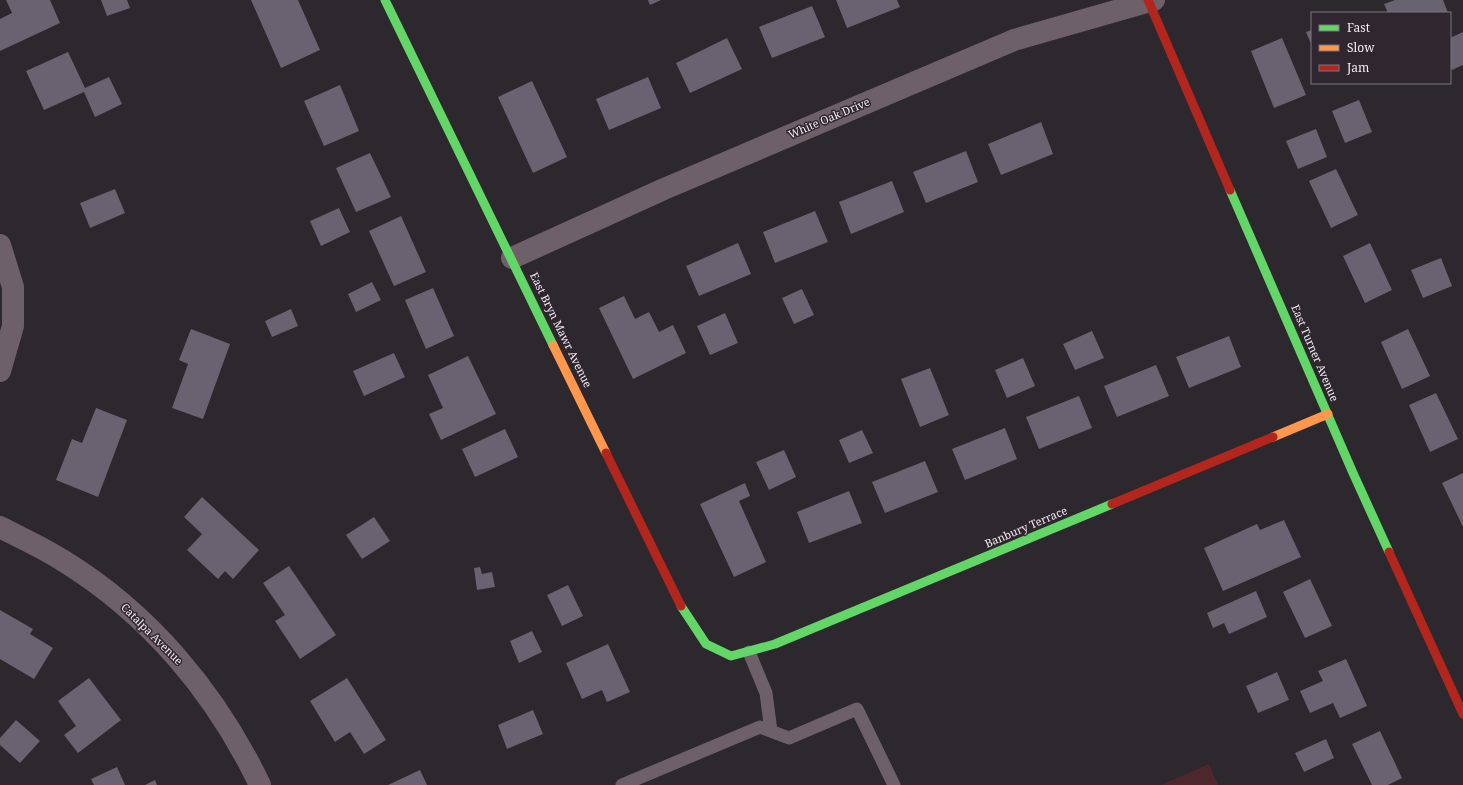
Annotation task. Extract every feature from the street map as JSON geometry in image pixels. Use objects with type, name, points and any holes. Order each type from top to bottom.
[{"type":"street","name":"East Bryn Mawr Avenue","points":[[385,0],[681,606],[706,644],[731,656]]},
{"type":"street","name":"White Oak Drive","points":[[512,258],[664,189],[1014,40],[1151,1]]},
{"type":"street","name":"East Turner Avenue","points":[[1151,1],[1328,414],[1463,714]]},
{"type":"street","points":[[0,245],[13,287],[13,326],[0,371]]},
{"type":"street","name":"Banbury Terrace","points":[[731,656],[749,652],[782,641],[1328,414]]},
{"type":"street","name":"Catalpa Avenue","points":[[0,527],[43,548],[63,560],[122,603],[157,635],[177,656],[219,711],[260,785]]},
{"type":"lane","points":[[749,652],[766,693],[771,731]]},
{"type":"lane","points":[[622,785],[760,727],[789,738],[857,709],[894,785]]},
{"type":"shaded area","points":[[1209,764],[1218,785],[1161,785]]},
{"type":"building","points":[[6,0],[50,0],[60,23],[0,51],[0,19],[12,13]]},
{"type":"building","points":[[101,0],[127,0],[130,8],[107,16]]},
{"type":"building","points":[[251,0],[298,0],[320,50],[281,68]]},
{"type":"building","points":[[648,0],[661,0],[650,5]]},
{"type":"building","points":[[836,0],[897,0],[900,7],[847,28]]},
{"type":"building","points":[[1395,0],[1443,0],[1448,12],[1388,12],[1384,4]]},
{"type":"building","points":[[812,6],[825,37],[772,58],[759,27]]},
{"type":"building","points":[[1311,30],[1311,44],[1306,32]]},
{"type":"building","points":[[1463,32],[1463,65],[1452,70],[1451,67],[1451,38]]},
{"type":"building","points":[[727,38],[742,69],[690,93],[676,63]]},
{"type":"building","points":[[1282,38],[1306,95],[1274,108],[1251,51]]},
{"type":"building","points":[[68,52],[85,88],[109,77],[122,104],[95,117],[84,92],[44,110],[26,71]]},
{"type":"building","points":[[648,77],[661,108],[609,130],[596,99]]},
{"type":"building","points":[[532,81],[567,157],[533,173],[498,97]]},
{"type":"building","points":[[340,85],[359,131],[324,146],[304,101]]},
{"type":"building","points":[[1359,100],[1372,132],[1345,143],[1332,111]]},
{"type":"building","points":[[1041,122],[1053,154],[1001,175],[988,144]]},
{"type":"building","points":[[1316,129],[1327,157],[1298,169],[1286,141]]},
{"type":"building","points":[[966,151],[978,182],[926,203],[913,172]]},
{"type":"building","points":[[370,153],[391,197],[356,212],[336,168]]},
{"type":"building","points":[[1336,169],[1358,215],[1331,228],[1309,181]]},
{"type":"building","points":[[892,181],[904,212],[851,234],[839,202]]},
{"type":"building","points":[[115,189],[125,213],[90,228],[80,203]]},
{"type":"building","points":[[339,208],[350,232],[321,246],[310,221]]},
{"type":"building","points":[[815,211],[828,242],[775,263],[763,232]]},
{"type":"building","points":[[401,216],[426,272],[394,286],[369,231]]},
{"type":"building","points":[[738,243],[751,274],[699,296],[686,266]]},
{"type":"building","points":[[1370,243],[1392,290],[1365,303],[1343,256]]},
{"type":"building","points":[[1441,258],[1452,286],[1423,298],[1411,270]]},
{"type":"building","points":[[372,282],[381,300],[356,312],[348,294]]},
{"type":"building","points":[[433,288],[454,336],[426,349],[405,300]]},
{"type":"building","points":[[802,289],[814,315],[794,324],[782,298]]},
{"type":"building","points":[[624,296],[635,319],[649,312],[659,332],[673,325],[686,353],[633,379],[599,308]]},
{"type":"building","points":[[291,309],[298,326],[272,337],[265,321]]},
{"type":"building","points":[[725,313],[738,343],[710,355],[697,326]]},
{"type":"building","points":[[191,329],[230,344],[203,419],[172,408],[188,364],[179,360]]},
{"type":"building","points":[[1408,329],[1430,376],[1402,389],[1381,342]]},
{"type":"building","points":[[1092,331],[1104,358],[1075,370],[1063,344]]},
{"type":"building","points":[[1229,336],[1241,367],[1189,388],[1176,357]]},
{"type":"building","points":[[394,353],[405,377],[364,396],[353,371]]},
{"type":"building","points":[[468,356],[496,414],[441,440],[429,414],[443,408],[428,375]]},
{"type":"building","points":[[1023,358],[1035,386],[1007,398],[995,370]]},
{"type":"building","points":[[1156,365],[1169,396],[1117,417],[1104,386]]},
{"type":"building","points":[[930,368],[949,415],[920,427],[901,379]]},
{"type":"building","points":[[1436,393],[1458,439],[1430,452],[1409,405]]},
{"type":"building","points":[[1079,396],[1092,428],[1039,449],[1026,417]]},
{"type":"building","points":[[96,408],[127,420],[98,497],[56,480],[72,439],[82,443]]},
{"type":"building","points":[[1005,428],[1017,459],[965,480],[952,449]]},
{"type":"building","points":[[505,429],[518,457],[475,477],[462,449]]},
{"type":"building","points":[[862,430],[873,453],[849,463],[839,440]]},
{"type":"building","points":[[784,450],[796,477],[769,490],[756,462]]},
{"type":"building","points":[[925,461],[938,492],[885,513],[872,482]]},
{"type":"building","points":[[1463,473],[1463,527],[1442,483]]},
{"type":"building","points":[[745,483],[750,496],[739,501],[766,562],[734,577],[700,504]]},
{"type":"building","points":[[849,491],[862,523],[809,543],[797,512]]},
{"type":"building","points":[[202,497],[259,550],[233,579],[225,571],[218,579],[187,550],[202,534],[184,517]]},
{"type":"building","points":[[374,517],[390,541],[362,559],[346,535]]},
{"type":"building","points":[[1284,520],[1301,557],[1223,591],[1204,548],[1257,524],[1260,530]]},
{"type":"building","points":[[289,566],[336,635],[300,659],[275,621],[285,615],[263,583]]},
{"type":"building","points":[[480,567],[482,574],[492,572],[495,587],[477,590],[474,568]]},
{"type":"building","points":[[1310,579],[1332,626],[1305,638],[1283,592]]},
{"type":"building","points":[[568,585],[583,616],[562,626],[547,595]]},
{"type":"building","points":[[1256,591],[1267,617],[1229,634],[1224,623],[1213,628],[1207,613]]},
{"type":"building","points":[[0,610],[33,629],[30,634],[53,648],[34,679],[0,659]]},
{"type":"building","points":[[532,631],[542,652],[519,663],[510,641]]},
{"type":"building","points":[[608,644],[630,692],[607,702],[602,690],[582,699],[566,663]]},
{"type":"building","points":[[1346,659],[1367,706],[1340,718],[1333,703],[1310,713],[1300,691],[1323,681],[1318,671]]},
{"type":"building","points":[[1277,672],[1289,700],[1258,713],[1246,686]]},
{"type":"building","points":[[89,678],[121,720],[78,753],[64,735],[76,726],[58,701]]},
{"type":"building","points":[[347,678],[386,740],[364,754],[350,732],[335,742],[310,701]]},
{"type":"building","points":[[533,710],[543,734],[507,749],[498,725]]},
{"type":"building","points":[[16,720],[40,741],[20,763],[0,745],[0,738]]},
{"type":"building","points":[[1380,731],[1402,778],[1388,785],[1372,785],[1352,744]]},
{"type":"building","points":[[1326,739],[1334,758],[1304,772],[1295,753]]},
{"type":"building","points":[[117,767],[125,785],[94,785],[91,779]]},
{"type":"building","points":[[420,770],[427,785],[388,785]]},
{"type":"building","points":[[155,780],[157,785],[145,785]]},
{"type":"traffic: fast","points":[[385,0],[553,345]]},
{"type":"traffic: fast","points":[[1230,190],[1389,552]]},
{"type":"traffic: fast","points":[[681,606],[706,644],[731,656],[775,644],[1112,504]]},
{"type":"traffic: slow","points":[[553,345],[606,453]]},
{"type":"traffic: slow","points":[[1273,437],[1328,414]]},
{"type":"traffic: jam","points":[[1148,0],[1230,190]]},
{"type":"traffic: jam","points":[[1112,504],[1273,437]]},
{"type":"traffic: jam","points":[[606,453],[681,606]]},
{"type":"traffic: jam","points":[[1389,552],[1463,714]]}]
